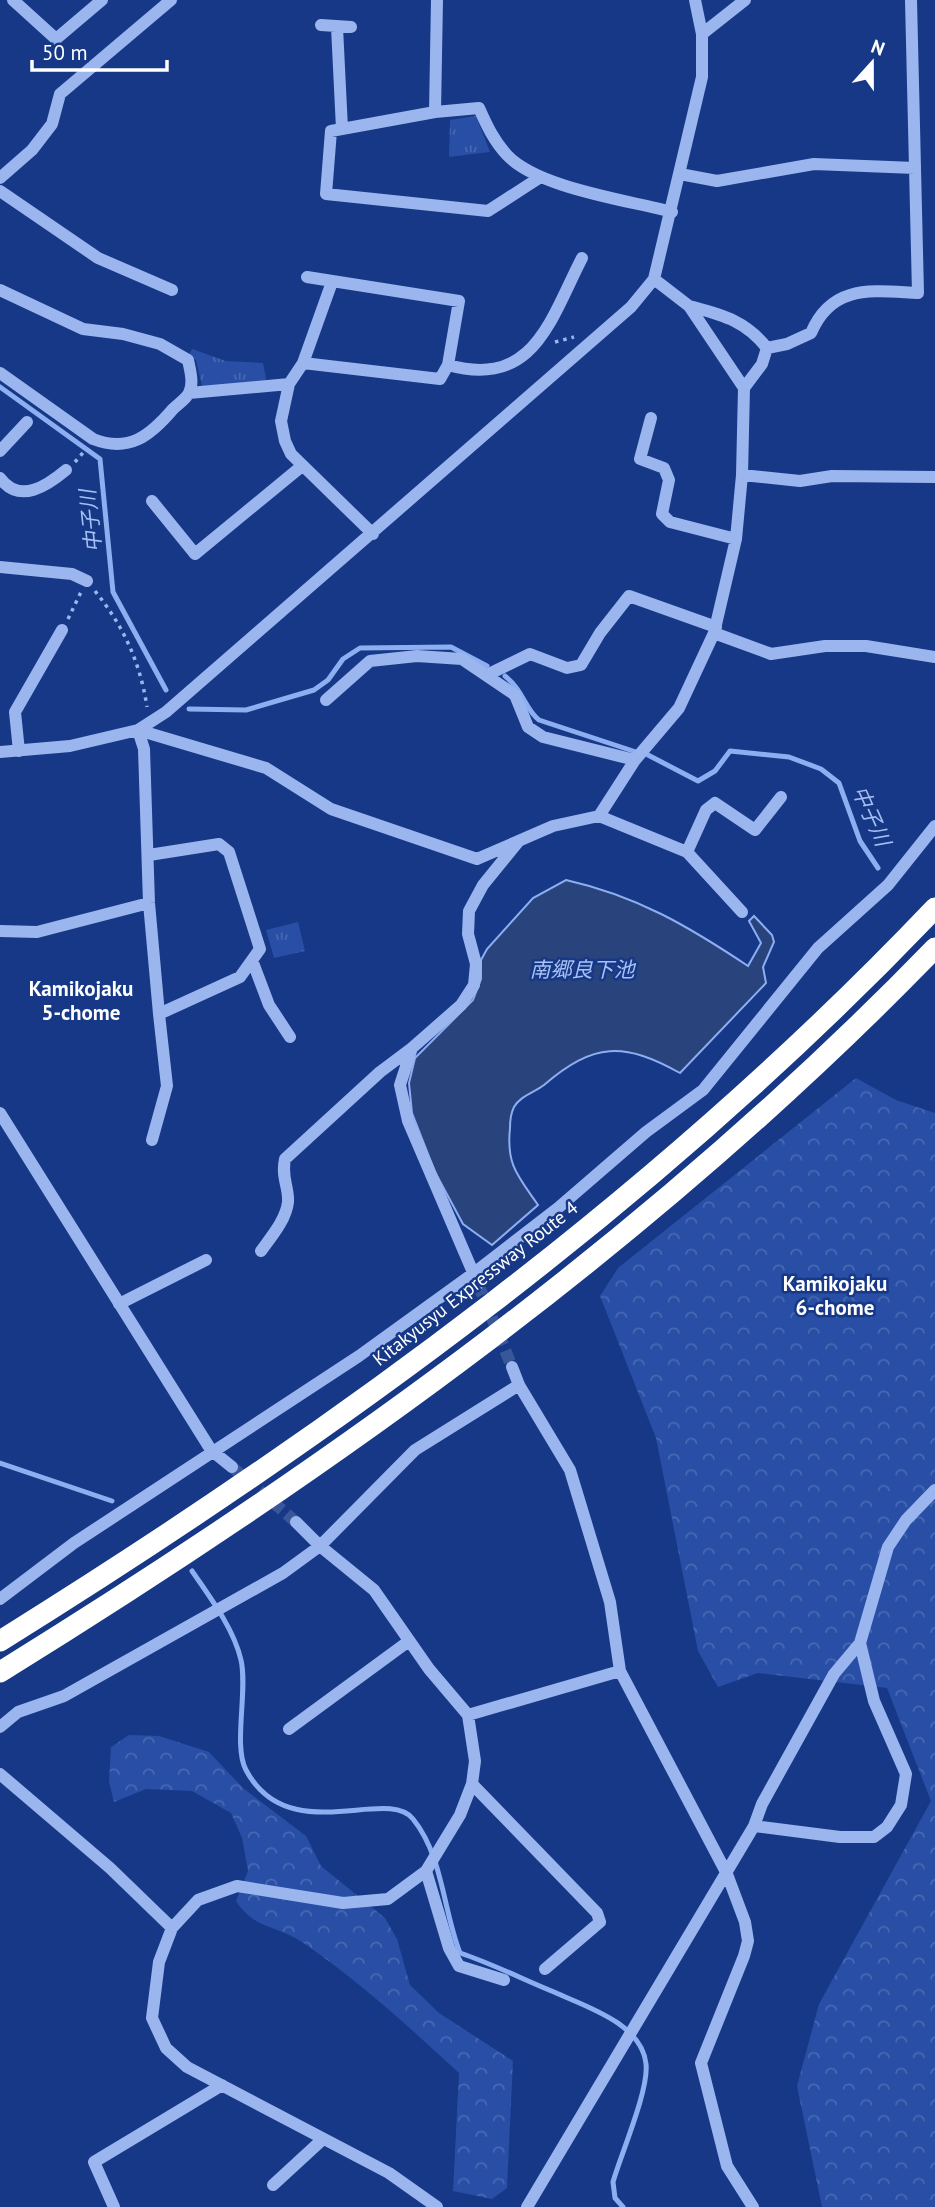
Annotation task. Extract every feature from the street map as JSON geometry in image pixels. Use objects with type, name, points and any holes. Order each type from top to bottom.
[{"type":"highway","name":"Kitakyusyu Expressway Route 4","points":[[0,1641],[278,1458],[500,1296],[701,1131],[812,1030],[935,908]]},
{"type":"highway","points":[[0,1672],[299,1478],[517,1317],[721,1150],[831,1051],[935,948]]},
{"type":"street","points":[[19,2],[56,39],[102,0]]},
{"type":"street","points":[[0,178],[32,150],[52,124],[61,94],[172,0]]},
{"type":"street","points":[[435,113],[437,0]]},
{"type":"street","points":[[0,752],[70,746],[144,727],[373,534],[610,326],[654,279],[702,77],[702,34],[695,0]]},
{"type":"street","points":[[702,34],[745,0]]},
{"type":"street","points":[[767,348],[787,344],[811,333],[818,315],[830,303],[862,291],[918,293],[911,0]]},
{"type":"street","points":[[321,25],[351,27]]},
{"type":"street","points":[[337,27],[342,129]]},
{"type":"street","points":[[539,177],[488,211],[326,194],[331,131],[479,108],[491,134],[509,157],[539,177],[672,212]]},
{"type":"street","points":[[680,174],[717,181],[814,164],[915,168]]},
{"type":"street","points":[[0,191],[98,258],[173,290]]},
{"type":"street","points":[[448,365],[471,372],[497,370],[536,347],[582,258]]},
{"type":"street","points":[[303,363],[440,379],[448,365],[459,301],[307,277]]},
{"type":"street","points":[[598,816],[635,760],[678,708],[715,630],[736,539],[742,475],[744,388],[689,306],[654,279]]},
{"type":"street","points":[[332,282],[303,363],[289,384],[281,421],[291,454],[373,534]]},
{"type":"street","points":[[0,290],[83,329],[123,334],[160,344],[188,360],[191,382],[189,393],[158,429],[133,444],[107,445],[93,439],[0,373]]},
{"type":"street","points":[[689,306],[721,315],[753,330],[767,348]]},
{"type":"street","points":[[744,388],[762,364],[767,348]]},
{"type":"street","points":[[189,393],[289,384]]},
{"type":"street","points":[[651,418],[640,459],[664,468],[669,480],[662,514],[670,522],[736,539]]},
{"type":"street","points":[[0,451],[27,422]]},
{"type":"street","points":[[152,501],[195,554],[302,466]]},
{"type":"street","points":[[0,478],[4,484],[22,491],[43,489],[66,471]]},
{"type":"street","points":[[742,475],[800,481],[832,476],[935,477]]},
{"type":"street","points":[[0,567],[72,574],[87,581]]},
{"type":"street","points":[[489,674],[530,654],[567,668],[581,665],[600,633],[629,596],[771,654],[825,646],[866,646],[935,657]]},
{"type":"street","points":[[19,751],[15,712],[62,630]]},
{"type":"street","points":[[326,701],[370,661],[417,656],[462,659],[489,674],[515,695],[528,727],[543,737],[635,760]]},
{"type":"street","points":[[144,727],[266,768],[331,809],[477,859],[552,826],[598,816],[687,852],[742,912]]},
{"type":"street","points":[[144,727],[149,903],[167,1086],[152,1140]]},
{"type":"street","points":[[687,852],[706,810],[715,803],[755,830],[781,797]]},
{"type":"street","points":[[0,1599],[74,1543],[211,1450],[476,1279],[646,1132],[703,1090],[818,948],[888,885],[935,827]]},
{"type":"street","points":[[261,1251],[280,1224],[288,1202],[282,1174],[285,1159],[380,1072],[461,1005],[474,985],[476,964],[468,934],[469,911],[483,885],[521,839]]},
{"type":"street","points":[[149,855],[219,844],[229,852],[260,949],[240,977],[159,1014]]},
{"type":"street","points":[[0,931],[37,932],[149,903]]},
{"type":"street","points":[[252,960],[269,1005],[290,1037]]},
{"type":"street","points":[[412,1048],[400,1085],[408,1121],[476,1279]]},
{"type":"street","points":[[0,1113],[211,1450],[232,1467]]},
{"type":"street","points":[[119,1304],[206,1260]]},
{"type":"street","points":[[512,1367],[519,1385],[570,1470],[610,1602],[620,1671],[727,1874],[745,1922],[748,1941],[701,2063],[727,2166],[753,2207]]},
{"type":"street","points":[[0,1727],[18,1712],[64,1696],[283,1573],[320,1546],[415,1450],[519,1385]]},
{"type":"street","points":[[527,2207],[727,1874],[754,1826],[762,1804],[834,1674],[860,1643],[888,1547],[906,1520],[935,1490]]},
{"type":"street","points":[[296,1522],[320,1546],[374,1590],[409,1641],[468,1716],[475,1761],[472,1784],[443,1844],[428,1867],[388,1899],[343,1903],[237,1886],[198,1900],[172,1928],[159,1962],[152,2018],[166,2048],[187,2067],[389,2173],[437,2207]]},
{"type":"street","points":[[289,1729],[409,1641]]},
{"type":"street","points":[[754,1826],[839,1837],[873,1837],[887,1827],[901,1805],[906,1774],[874,1701],[860,1643]]},
{"type":"street","points":[[468,1716],[620,1671]]},
{"type":"street","points":[[0,1774],[110,1868],[172,1928]]},
{"type":"street","points":[[472,1784],[597,1913],[600,1922],[545,1969]]},
{"type":"street","points":[[428,1867],[449,1948],[459,1966],[505,1980]]},
{"type":"street","points":[[114,2207],[94,2162],[222,2085]]},
{"type":"street","points":[[274,2185],[323,2139]]},
{"type":"path","points":[[62,630],[87,581],[130,643],[142,676],[144,727]]},
{"type":"green space","points":[[476,116],[490,152],[449,157],[450,120]]},
{"type":"green space","points":[[192,349],[226,361],[263,363],[267,383],[202,386],[196,360],[189,355]]},
{"type":"green space","points":[[298,922],[305,951],[274,958],[266,930]]},
{"type":"green space","points":[[856,1078],[896,1100],[935,1113],[935,2207],[822,2207],[797,2086],[819,2004],[931,1801],[887,1688],[758,1673],[718,1687],[698,1651],[656,1438],[600,1296],[618,1268]]},
{"type":"green space","points":[[129,1735],[159,1736],[209,1752],[243,1788],[306,1836],[321,1866],[385,1918],[397,1939],[410,1985],[439,2013],[513,2061],[507,2188],[492,2199],[453,2191],[459,2073],[343,1972],[302,1942],[258,1922],[236,1901],[248,1871],[242,1838],[231,1813],[192,1791],[146,1789],[114,1802],[109,1782],[111,1747]]},
{"type":"water","name":"南郷良下池","points":[[566,880],[616,895],[661,914],[748,966],[761,943],[749,921],[754,916],[772,935],[774,942],[763,967],[766,983],[680,1073],[642,1056],[610,1051],[578,1061],[520,1100],[511,1117],[510,1152],[515,1170],[538,1205],[492,1245],[463,1224],[435,1172],[412,1113],[409,1083],[415,1058],[473,1000],[481,979],[481,960],[487,949],[533,898]]},
{"type":"waterway","name":"中子川","points":[[0,387],[100,459],[113,592],[166,690]]},
{"type":"waterway","name":"中子川","points":[[189,709],[246,710],[314,690],[328,680],[343,659],[360,648],[451,647],[487,666]]},
{"type":"waterway","name":"中子川","points":[[505,676],[539,720],[636,752]]},
{"type":"waterway","name":"中子川","points":[[648,755],[698,781],[715,771],[730,751],[789,757],[821,769],[839,783],[860,841],[878,868]]},
{"type":"waterway","points":[[0,1463],[112,1501]]},
{"type":"waterway","points":[[192,1571],[221,1614],[238,1648],[243,1672],[242,1760],[246,1770],[264,1793],[286,1806],[310,1812],[382,1809],[400,1811],[413,1819],[437,1866],[460,1953],[595,2010],[634,2037],[642,2050],[646,2075],[639,2105],[613,2182],[615,2198],[623,2207]]},
{"type":"tunnel","points":[[478,1284],[512,1367]]},
{"type":"tunnel","points":[[232,1467],[296,1522]]},
{"type":"district","name":"Kamikojaku 5-chome","points":[[81,1001]]},
{"type":"district","name":"Kamikojaku 6-chome","points":[[835,1296]]}]
